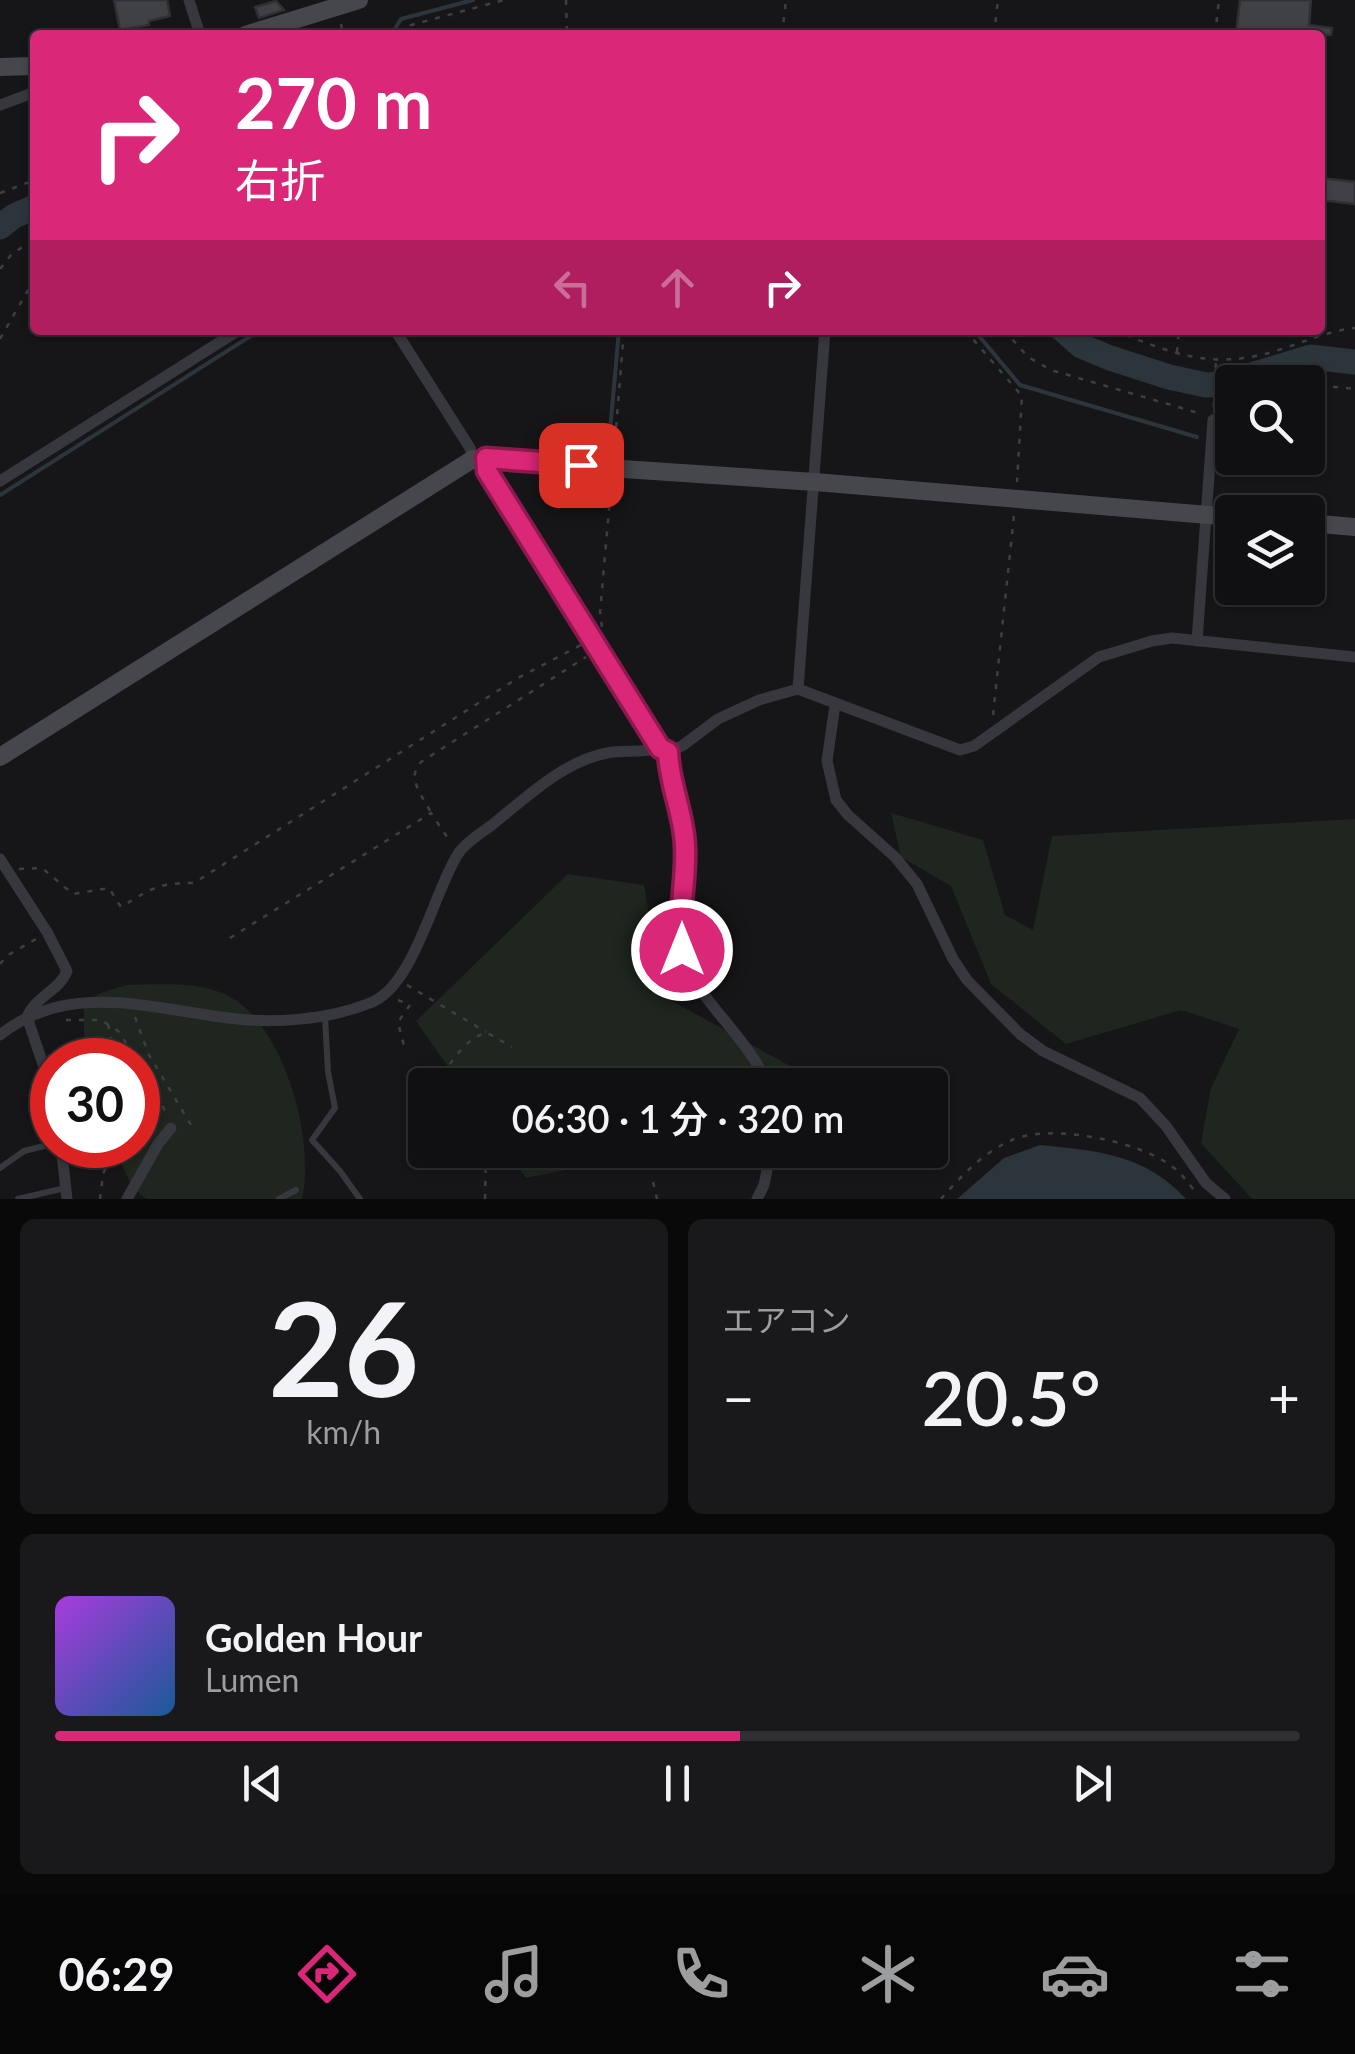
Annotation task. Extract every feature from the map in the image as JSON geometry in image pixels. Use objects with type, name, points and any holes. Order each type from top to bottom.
[{"type":"street","points":[[189,0],[198,30]]},
{"type":"street","points":[[258,30],[326,5],[359,0]]},
{"type":"street","points":[[0,67],[30,66]]},
{"type":"street","points":[[0,105],[30,94]]},
{"type":"street","points":[[0,481],[231,335]]},
{"type":"street","points":[[398,335],[664,750],[685,848],[680,932],[685,962],[758,1068]]},
{"type":"street","points":[[798,689],[826,335]]},
{"type":"street","points":[[1197,641],[1215,418]]},
{"type":"street","points":[[0,757],[480,459],[1215,516]]},
{"type":"street","points":[[1325,524],[1355,527]]},
{"type":"street","points":[[0,1035],[27,1017],[87,1001],[232,1018],[325,1017],[372,1003],[388,992],[415,950],[458,853],[562,771],[609,752],[664,750],[759,700],[798,689],[960,750],[974,746],[1100,658],[1152,641],[1172,638],[1355,657]]},
{"type":"street","points":[[835,706],[827,761],[836,800],[917,884],[967,980],[1020,1034],[1042,1050],[1140,1098],[1166,1126],[1206,1183],[1224,1199]]},
{"type":"street","points":[[4,864],[66,966],[67,976],[31,1008],[27,1017],[34,1038]]},
{"type":"street","points":[[126,1199],[169,1124]]},
{"type":"street","points":[[64,1168],[67,1193]]},
{"type":"street","points":[[757,1199],[767,1168]]},
{"type":"lane","points":[[325,1017],[328,1072],[336,1108],[312,1140],[360,1199]]},
{"type":"lane","points":[[0,1168],[30,1150]]},
{"type":"lane","points":[[279,1199],[296,1190]]},
{"type":"lane","points":[[18,1199],[67,1193]]},
{"type":"path","points":[[407,30],[419,22],[504,0]]},
{"type":"path","points":[[566,0],[567,30]]},
{"type":"path","points":[[783,30],[786,0]]},
{"type":"path","points":[[995,30],[998,0]]},
{"type":"path","points":[[1216,30],[1219,0]]},
{"type":"path","points":[[0,194],[30,182]]},
{"type":"path","points":[[0,269],[11,254],[30,241]]},
{"type":"path","points":[[0,339],[30,287]]},
{"type":"path","points":[[1325,334],[1355,328]]},
{"type":"path","points":[[458,853],[414,780],[416,767],[596,644],[602,628],[600,612],[624,335]]},
{"type":"path","points":[[969,335],[1022,396],[1016,499],[993,707],[998,728]]},
{"type":"path","points":[[1008,335],[1028,357],[1052,370],[1215,418]]},
{"type":"path","points":[[1127,335],[1177,354],[1229,362],[1322,335]]},
{"type":"path","points":[[1177,354],[1179,335]]},
{"type":"path","points":[[1216,361],[1216,365]]},
{"type":"path","points":[[1325,387],[1355,389]]},
{"type":"path","points":[[4,864],[42,868],[73,894],[109,888],[121,906],[163,884],[194,884],[518,678],[596,644]]},
{"type":"path","points":[[230,938],[431,812]]},
{"type":"path","points":[[0,964],[8,955],[48,932]]},
{"type":"path","points":[[397,979],[512,1047]]},
{"type":"path","points":[[388,992],[410,1005],[398,1022],[405,1050]]},
{"type":"path","points":[[132,1004],[140,1037],[194,1130]]},
{"type":"path","points":[[61,1020],[108,1022],[118,1031],[158,1088],[169,1124]]},
{"type":"path","points":[[108,1022],[111,1038]]},
{"type":"path","points":[[447,1068],[459,1050],[486,1032]]},
{"type":"path","points":[[941,1199],[954,1183],[1006,1142],[1050,1133],[1118,1142],[1172,1166],[1198,1194]]},
{"type":"path","points":[[100,1199],[106,1168]]},
{"type":"path","points":[[485,1199],[486,1168]]},
{"type":"path","points":[[653,1182],[657,1199]]},
{"type":"shaded area","points":[[891,813],[983,840],[1005,915],[1033,930],[1052,836],[1355,819],[1355,1199],[1252,1199],[1201,1143],[1211,1088],[1239,1029],[1181,1010],[1066,1044],[991,984],[951,886],[901,857]]},
{"type":"shaded area","points":[[568,874],[644,885],[663,996],[794,1068],[449,1068],[416,1021]]},
{"type":"shaded area","points":[[126,985],[207,988],[232,998],[251,1013],[281,1060],[300,1118],[305,1175],[302,1199],[146,1199],[132,1187],[123,1168],[160,1168],[160,1038],[84,1038],[84,1007],[98,994]]},
{"type":"shaded area","points":[[1040,1145],[1119,1157],[1154,1172],[1186,1199],[957,1199],[1004,1158]]},
{"type":"shaded area","points":[[519,1168],[575,1168],[526,1178]]},
{"type":"building","points":[[114,0],[167,0],[170,16],[149,21],[149,25],[120,30]]},
{"type":"building","points":[[1240,0],[1311,0],[1309,25],[1332,28],[1331,35],[1325,35],[1325,30],[1237,30]]},
{"type":"building","points":[[276,1],[284,10],[259,18],[255,7]]},
{"type":"building","points":[[1325,179],[1355,182],[1355,204],[1325,201]]},
{"type":"waterway","points":[[394,30],[401,19],[473,0]]},
{"type":"waterway","points":[[0,227],[30,209]]},
{"type":"waterway","points":[[0,495],[252,335]]},
{"type":"waterway","points":[[608,453],[619,335]]},
{"type":"waterway","points":[[978,335],[1020,385],[1197,437]]},
{"type":"waterway","points":[[1069,335],[1081,346],[1110,358],[1206,385],[1222,384],[1311,357],[1355,362]]},
{"type":"route","points":[[581,465],[486,458],[487,471],[660,748],[668,752],[685,848],[682,950]]}]
